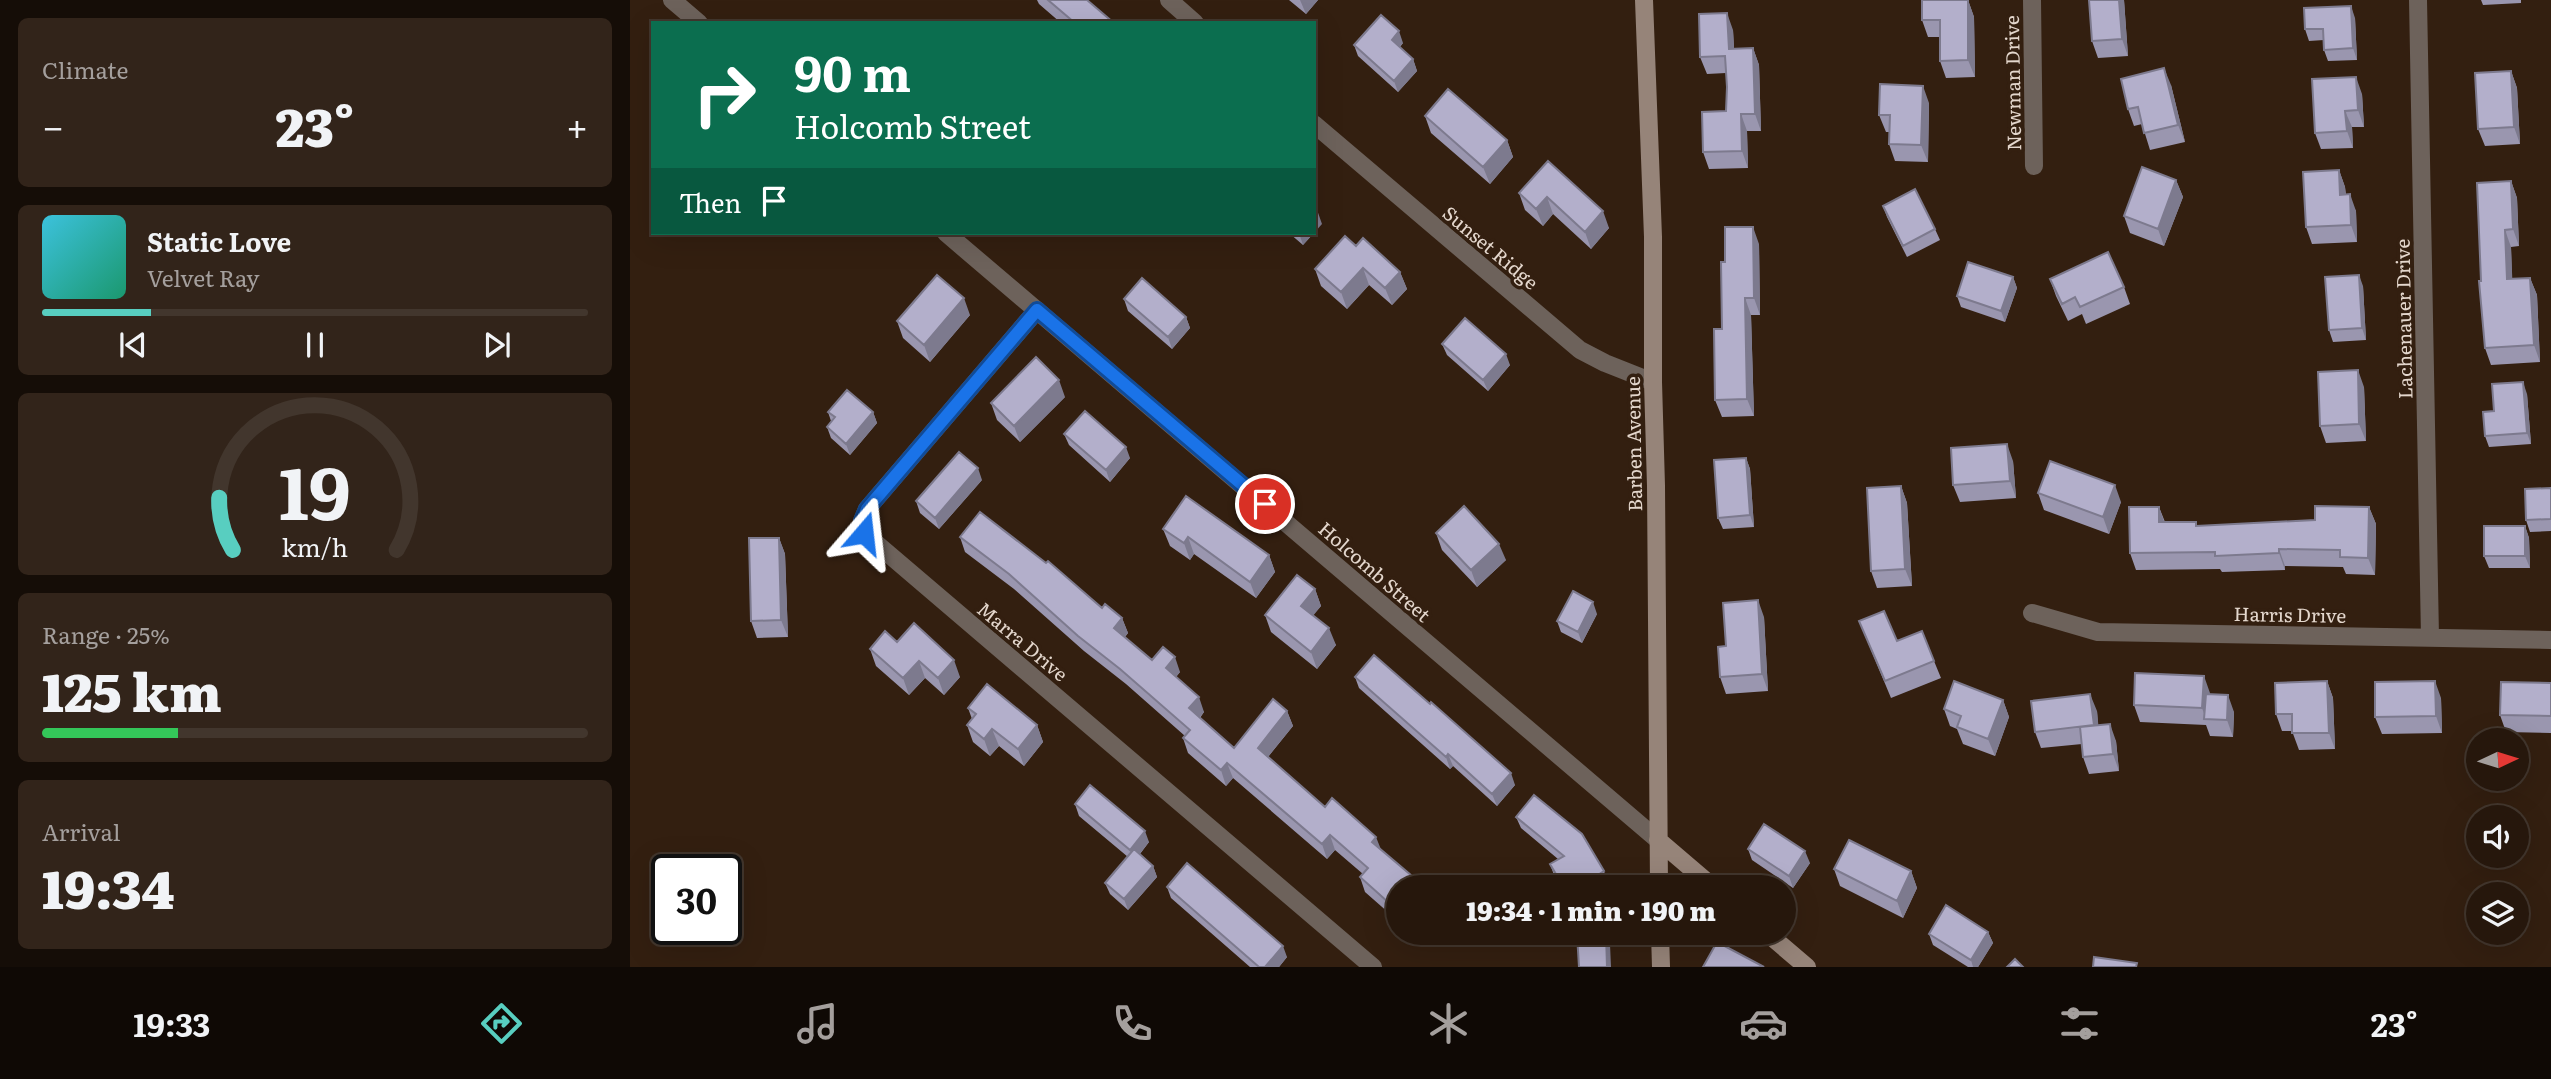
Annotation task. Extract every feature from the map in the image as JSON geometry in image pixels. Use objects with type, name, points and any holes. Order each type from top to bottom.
[{"type":"street","points":[[672,0],[697,21]]},
{"type":"street","points":[[1169,0],[1193,21]]},
{"type":"street","name":"Barben Avenue","points":[[1644,0],[1653,237],[1659,875]]},
{"type":"street","name":"Newman Drive","points":[[2032,0],[2034,166]]},
{"type":"street","name":"Lachenauer Drive","points":[[2418,0],[2430,637]]},
{"type":"street","name":"Sunset Ridge","points":[[1316,126],[1580,350],[1653,382]]},
{"type":"street","name":"Holcomb Street","points":[[948,235],[1699,875]]},
{"type":"street","name":"Marra Drive","points":[[1037,310],[867,509],[862,521],[864,533],[1373,967]]},
{"type":"street","name":"Harris Drive","points":[[2032,613],[2098,632],[2551,640]]},
{"type":"street","points":[[1660,945],[1661,967]]},
{"type":"street","points":[[1781,945],[1807,967]]},
{"type":"building","points":[[1048,0],[1087,0],[1112,21],[1073,21]]},
{"type":"building","points":[[1922,0],[1968,0],[1968,60],[1940,61],[1940,20],[1922,20]]},
{"type":"building","points":[[2089,0],[2119,0],[2122,39],[2092,41]]},
{"type":"building","points":[[2351,6],[2353,48],[2324,50],[2323,29],[2305,29],[2304,8]]},
{"type":"building","points":[[1727,13],[1729,49],[1753,48],[1755,114],[1741,114],[1742,151],[1703,152],[1702,112],[1726,111],[1727,87],[1725,56],[1700,57],[1699,14]]},
{"type":"building","points":[[1381,15],[1399,31],[1392,40],[1413,59],[1394,81],[1354,45]]},
{"type":"building","points":[[2164,68],[2178,125],[2144,133],[2138,107],[2128,109],[2121,79]]},
{"type":"building","points":[[2511,71],[2514,127],[2478,129],[2475,73]]},
{"type":"building","points":[[2356,77],[2358,110],[2345,111],[2347,131],[2315,133],[2312,79]]},
{"type":"building","points":[[1880,84],[1923,86],[1921,145],[1889,144],[1890,115],[1879,115]]},
{"type":"building","points":[[1448,89],[1507,140],[1483,167],[1425,116]]},
{"type":"building","points":[[1548,161],[1603,211],[1585,232],[1547,197],[1536,209],[1519,193]]},
{"type":"building","points":[[2142,167],[2176,180],[2158,229],[2124,216]]},
{"type":"building","points":[[2339,170],[2340,195],[2350,194],[2351,225],[2306,227],[2303,172]]},
{"type":"building","points":[[2511,181],[2513,229],[2505,230],[2507,279],[2530,278],[2534,345],[2485,348],[2479,281],[2477,183]]},
{"type":"building","points":[[1915,189],[1935,229],[1903,246],[1883,206]]},
{"type":"building","points":[[1725,227],[1753,227],[1754,298],[1745,298],[1747,399],[1715,400],[1714,329],[1722,329],[1721,262],[1725,262]]},
{"type":"building","points":[[1345,236],[1356,246],[1363,238],[1400,272],[1385,288],[1363,268],[1341,292],[1315,269]]},
{"type":"building","points":[[2108,252],[2124,287],[2080,307],[2075,297],[2062,304],[2050,279]]},
{"type":"building","points":[[1968,262],[2013,277],[2001,311],[1957,296]]},
{"type":"building","points":[[937,275],[964,298],[924,345],[897,321]]},
{"type":"building","points":[[2359,275],[2362,328],[2329,330],[2325,277]]},
{"type":"building","points":[[1142,278],[1186,317],[1168,337],[1124,299]]},
{"type":"building","points":[[1465,318],[1506,354],[1483,380],[1442,344]]},
{"type":"building","points":[[1036,357],[1059,380],[1014,426],[991,403]]},
{"type":"building","points":[[2358,370],[2359,424],[2320,426],[2318,372]]},
{"type":"building","points":[[2523,382],[2527,433],[2485,436],[2483,412],[2494,411],[2492,384]]},
{"type":"building","points":[[847,390],[873,412],[846,444],[827,427],[835,417],[828,412]]},
{"type":"building","points":[[1085,411],[1126,447],[1106,470],[1064,434]]},
{"type":"building","points":[[2007,444],[2010,481],[1953,485],[1951,448]]},
{"type":"building","points":[[959,452],[978,468],[935,518],[916,501]]},
{"type":"building","points":[[1746,458],[1750,515],[1718,518],[1714,460]]},
{"type":"building","points":[[2050,461],[2115,485],[2103,517],[2038,493]]},
{"type":"building","points":[[1901,486],[1905,569],[1871,571],[1867,488]]},
{"type":"building","points":[[2551,488],[2551,519],[2526,520],[2525,489]]},
{"type":"building","points":[[1186,496],[1269,555],[1250,582],[1188,537],[1184,543],[1163,529]]},
{"type":"building","points":[[1464,506],[1499,544],[1471,570],[1436,533]]},
{"type":"building","points":[[2315,506],[2369,507],[2368,558],[2340,557],[2340,550],[2279,549],[2279,553],[2215,556],[2215,552],[2130,553],[2129,507],[2159,507],[2159,522],[2196,522],[2196,526],[2315,520]]},
{"type":"building","points":[[980,512],[1046,563],[1048,561],[1102,608],[1105,604],[1122,618],[1114,628],[1152,660],[1163,647],[1175,657],[1166,668],[1199,697],[1189,708],[1234,748],[1273,699],[1287,711],[1258,748],[1325,807],[1332,798],[1376,837],[1372,842],[1411,875],[1386,875],[1386,900],[1360,877],[1368,868],[1330,835],[1322,844],[1227,763],[1221,770],[1183,738],[1190,730],[1009,574],[960,537]]},
{"type":"building","points":[[2484,526],[2525,526],[2525,556],[2484,556]]},
{"type":"building","points":[[749,538],[779,538],[781,620],[751,621]]},
{"type":"building","points":[[1297,575],[1315,589],[1301,606],[1329,628],[1311,652],[1265,615]]},
{"type":"building","points":[[1573,591],[1593,602],[1578,632],[1557,621]]},
{"type":"building","points":[[1758,600],[1762,674],[1720,677],[1718,647],[1726,646],[1723,603]]},
{"type":"building","points":[[1884,611],[1897,641],[1922,631],[1934,661],[1885,681],[1859,621]]},
{"type":"building","points":[[914,623],[954,660],[938,678],[919,661],[903,678],[870,649],[885,631],[897,642]]},
{"type":"building","points":[[1374,655],[1511,773],[1492,794],[1355,677]]},
{"type":"building","points":[[2135,673],[2204,676],[2202,708],[2134,705]]},
{"type":"building","points":[[1954,681],[2003,700],[1988,739],[1957,727],[1961,716],[1944,709]]},
{"type":"building","points":[[2327,681],[2329,733],[2292,733],[2292,714],[2276,714],[2275,683]]},
{"type":"building","points":[[2435,681],[2436,716],[2375,717],[2375,682]]},
{"type":"building","points":[[2501,682],[2551,683],[2551,716],[2500,715]]},
{"type":"building","points":[[987,684],[1037,725],[1018,749],[992,729],[984,739],[967,725],[976,714],[968,708]]},
{"type":"building","points":[[2090,694],[2094,725],[2035,732],[2031,701]]},
{"type":"building","points":[[2206,694],[2228,695],[2227,720],[2204,719]]},
{"type":"building","points":[[2110,724],[2113,754],[2083,757],[2080,727]]},
{"type":"building","points":[[1090,785],[1145,831],[1130,850],[1075,804]]},
{"type":"building","points":[[1534,795],[1582,834],[1604,871],[1598,875],[1556,875],[1550,864],[1564,856],[1516,817]]},
{"type":"building","points":[[1764,824],[1805,851],[1787,875],[1748,849]]},
{"type":"building","points":[[1849,840],[1911,871],[1897,901],[1834,869]]},
{"type":"building","points":[[1134,849],[1153,866],[1124,899],[1105,883]]},
{"type":"building","points":[[1187,863],[1283,946],[1265,967],[1259,967],[1167,887]]},
{"type":"building","points":[[1946,905],[1988,932],[1971,960],[1929,934]]},
{"type":"building","points":[[1578,945],[1606,945],[1607,967],[1579,967]]},
{"type":"building","points":[[1715,945],[1723,945],[1764,967],[1703,967]]},
{"type":"building","points":[[2094,957],[2137,963],[2136,967],[2093,967]]},
{"type":"building","points":[[2015,959],[2023,967],[2007,967]]},
{"type":"route","points":[[864,533],[862,521],[867,509],[1037,310],[1265,504]]}]
